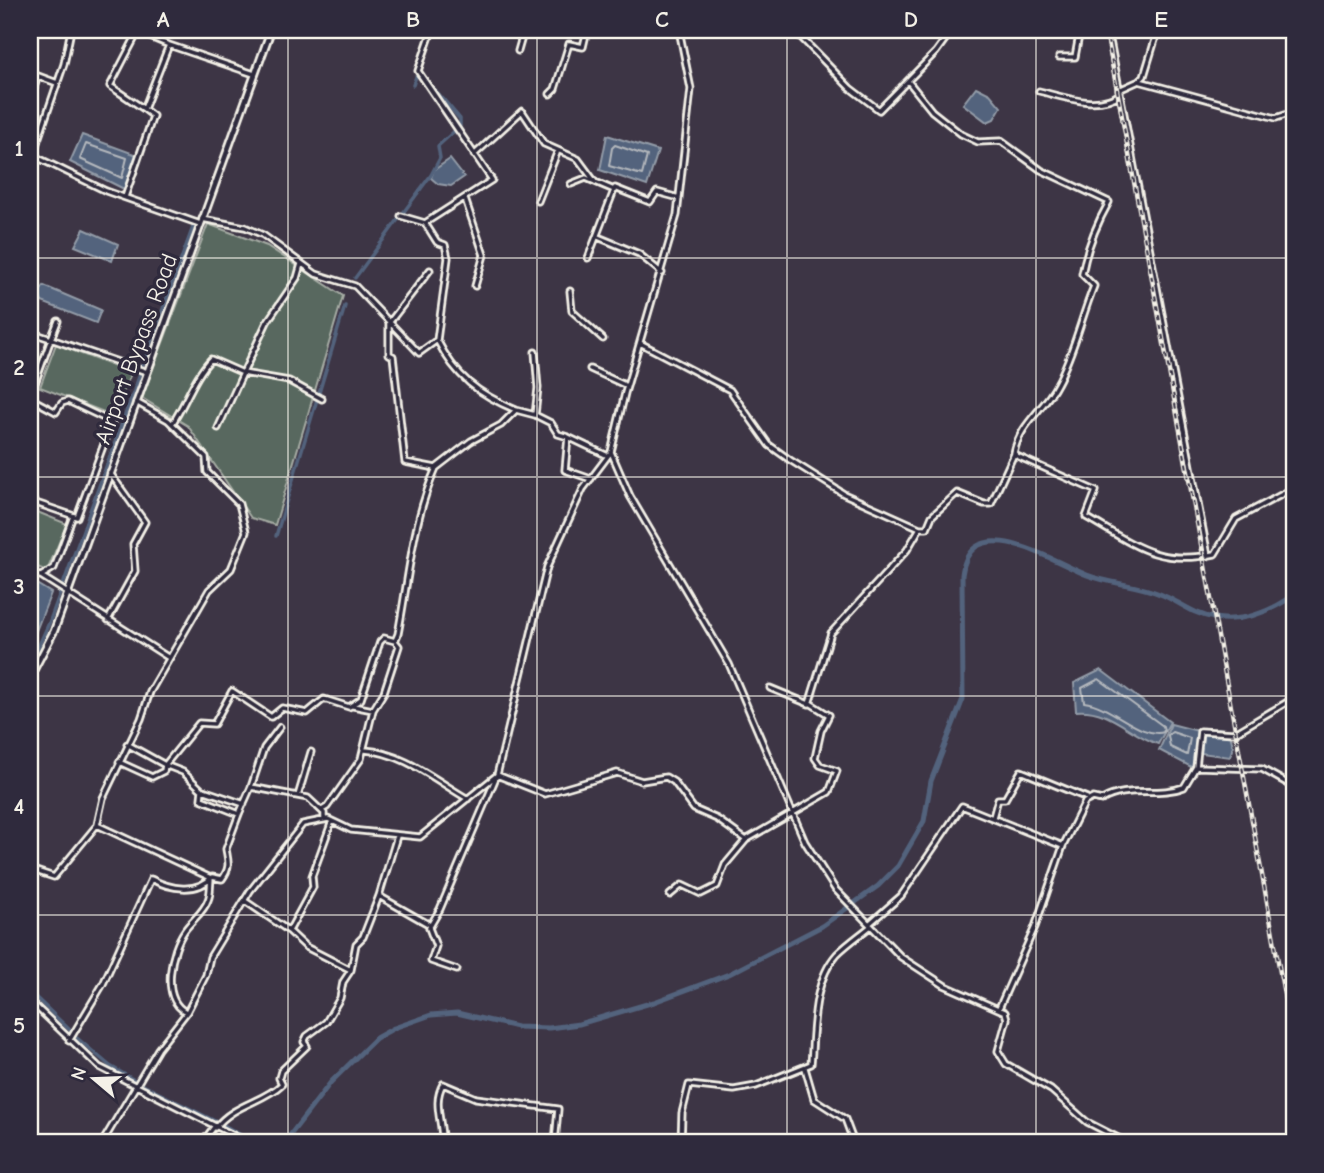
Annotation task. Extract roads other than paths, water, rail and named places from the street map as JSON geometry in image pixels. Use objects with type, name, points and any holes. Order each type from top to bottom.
[{"type":"street","points":[[30,163],[65,64],[71,30]]},
{"type":"street","name":"Airport Bypass Road","points":[[30,677],[47,649],[271,30]]},
{"type":"street","points":[[425,223],[492,180],[418,71],[432,30]]},
{"type":"street","points":[[517,51],[524,30]]},
{"type":"street","points":[[550,94],[555,89],[569,44],[583,47],[589,33],[587,30]]},
{"type":"street","points":[[430,925],[440,909],[497,775],[529,647],[542,580],[562,529],[590,479],[610,454],[627,386],[673,236],[691,89],[679,30]]},
{"type":"street","points":[[794,30],[850,88],[879,110],[936,52],[951,30]]},
{"type":"street","points":[[1059,57],[1075,57],[1080,30]]},
{"type":"street","points":[[1108,30],[1208,555]]},
{"type":"street","points":[[1039,91],[1088,101],[1111,100],[1144,76],[1158,30]]},
{"type":"street","points":[[125,197],[153,116],[110,86],[136,31],[254,74]]},
{"type":"street","points":[[144,109],[169,45]]},
{"type":"street","points":[[30,73],[57,83]]},
{"type":"street","points":[[30,99],[38,76]]},
{"type":"street","points":[[640,344],[730,390],[769,445],[844,494],[927,528],[932,516],[957,493],[984,504],[991,504],[1014,453],[1021,429],[1056,387],[1065,369],[1094,286],[1082,274],[1086,254],[1095,226],[1109,202],[1041,170],[1001,141],[978,142],[961,134],[932,111],[908,81]]},
{"type":"street","points":[[1139,81],[1276,118],[1294,112]]},
{"type":"street","points":[[474,155],[522,111],[544,144],[557,153],[578,159],[595,182]]},
{"type":"street","points":[[538,201],[557,153]]},
{"type":"street","points":[[32,155],[125,197],[201,221],[232,223],[254,231],[323,278],[355,286],[419,353],[437,340]]},
{"type":"street","points":[[571,184],[586,178],[650,202],[657,192],[679,198]]},
{"type":"street","points":[[588,258],[614,190]]},
{"type":"street","points":[[465,198],[484,255],[475,286]]},
{"type":"street","points":[[401,216],[425,223],[432,237],[445,245],[448,258],[437,340],[448,361],[485,397],[536,415],[551,423],[558,434],[610,454],[630,496],[729,664],[805,842],[835,889],[901,957],[934,979],[999,1008],[1008,1015],[998,1051],[1006,1064],[1059,1096],[1092,1125],[1128,1143]]},
{"type":"street","points":[[598,237],[639,254],[662,273]]},
{"type":"street","points":[[218,428],[267,322],[297,278],[302,264]]},
{"type":"street","points":[[430,270],[389,323],[389,354],[393,356],[405,462],[436,468]]},
{"type":"street","points":[[570,291],[572,312],[603,339]]},
{"type":"street","points":[[30,502],[77,517],[112,422],[68,401],[62,403],[56,412],[30,398],[58,321]]},
{"type":"street","points":[[30,332],[147,372]]},
{"type":"street","points":[[535,352],[538,388],[536,415]]},
{"type":"street","points":[[172,424],[189,397],[201,370],[211,359],[243,373],[289,381],[321,399]]},
{"type":"street","points":[[590,369],[627,386]]},
{"type":"street","points":[[30,869],[54,877],[97,825],[103,799],[150,692],[209,590],[231,569],[246,532],[239,504],[207,472],[206,457],[172,424],[136,402]]},
{"type":"street","points":[[322,810],[327,807],[365,750],[373,710],[391,672],[399,646],[396,641],[414,530],[422,498],[436,468],[471,441],[501,425],[516,410]]},
{"type":"street","points":[[568,437],[565,470],[590,479]]},
{"type":"street","points":[[1014,453],[1096,491],[1086,517],[1162,558],[1192,559],[1215,554],[1236,519],[1294,488]]},
{"type":"street","points":[[108,620],[135,571],[132,544],[145,522],[110,473]]},
{"type":"street","points":[[41,576],[54,568],[73,516]]},
{"type":"street","points":[[810,703],[831,633],[899,559],[920,527]]},
{"type":"street","points":[[30,575],[41,576],[169,659]]},
{"type":"street","points":[[351,706],[361,698],[380,642],[384,638],[396,641]]},
{"type":"street","points":[[670,895],[682,885],[701,894],[717,886],[726,865],[746,840],[829,792],[837,773],[820,765],[815,758],[821,731],[829,715],[810,703],[770,688]]},
{"type":"street","points":[[119,762],[152,777],[164,771],[165,765],[199,723],[214,724],[232,691],[271,717],[282,708],[288,707],[307,713],[324,699],[373,710]]},
{"type":"street","points":[[993,817],[998,799],[1005,799],[1021,771],[1088,799],[1102,800],[1115,793],[1140,794],[1179,789],[1188,784],[1196,767],[1200,731],[1235,733],[1294,698]]},
{"type":"street","points":[[97,825],[211,878],[222,879],[227,872],[230,856],[226,849],[264,748],[280,727]]},
{"type":"street","points":[[127,744],[183,772],[202,790],[244,804]]},
{"type":"street","points":[[365,750],[385,752],[404,759],[468,799]]},
{"type":"street","points":[[298,796],[311,752]]},
{"type":"street","points":[[1196,767],[1262,769],[1294,787]]},
{"type":"street","points":[[497,775],[545,794],[617,772],[642,781],[666,777],[674,782],[689,806],[717,819],[746,840]]},
{"type":"street","points":[[102,1143],[158,1049],[187,1012],[206,975],[210,957],[244,900],[303,824],[324,820],[351,830],[420,837],[497,775]]},
{"type":"street","points":[[251,787],[308,798],[322,810],[324,820]]},
{"type":"street","points":[[202,790],[201,799],[239,814]]},
{"type":"street","points":[[999,1008],[1035,927],[1063,846],[1088,799]]},
{"type":"street","points":[[681,1143],[682,1113],[689,1085],[734,1090],[756,1086],[811,1064],[818,996],[836,956],[901,896],[962,806],[1063,846]]},
{"type":"street","points":[[289,931],[313,887],[312,876],[332,821]]},
{"type":"street","points":[[202,1143],[214,1128],[246,1102],[275,1091],[282,1084],[279,1078],[281,1071],[307,1046],[304,1042],[307,1036],[326,1022],[351,970],[356,944],[363,937],[379,896],[397,836]]},
{"type":"street","points":[[187,1012],[178,1008],[169,994],[170,984],[184,930],[209,899],[211,878]]},
{"type":"street","points":[[69,1041],[103,984],[151,879],[179,889],[202,886],[211,878]]},
{"type":"street","points":[[379,896],[430,925],[436,946],[431,961],[457,970]]},
{"type":"street","points":[[244,900],[289,931],[306,947],[351,970]]},
{"type":"street","points":[[30,1000],[69,1041],[99,1067],[214,1128],[243,1140]]},
{"type":"street","points":[[805,1067],[814,1099],[845,1119],[854,1143]]},
{"type":"street","points":[[442,1143],[442,1124],[436,1105],[443,1084],[476,1098],[558,1109],[555,1143]]},
{"type":"water","points":[[976,87],[990,94],[1001,107],[994,119],[987,122],[963,104]]},
{"type":"water","points":[[82,135],[137,155],[124,189],[70,162]]},
{"type":"water","points":[[607,135],[658,151],[647,186],[600,170]]},
{"type":"water","points":[[450,159],[464,177],[451,186],[438,184],[431,178],[434,170]]},
{"type":"water","points":[[84,229],[118,244],[112,261],[75,246]]},
{"type":"water","points":[[44,286],[101,310],[96,323],[42,302],[38,294]]},
{"type":"water","points":[[30,580],[51,593],[30,646]]},
{"type":"water","points":[[1101,670],[1170,722],[1158,744],[1109,717],[1088,711],[1076,711],[1074,683]]},
{"type":"water","points":[[1171,724],[1198,731],[1193,768],[1159,750]]},
{"type":"water","points":[[1218,728],[1229,730],[1233,746],[1230,757],[1201,753],[1203,731]]},
{"type":"waterway","points":[[413,85],[418,71]]},
{"type":"waterway","points":[[355,278],[431,175],[440,158],[438,146],[460,126],[460,119],[425,78]]},
{"type":"waterway","points":[[142,366],[193,227]]},
{"type":"waterway","points":[[276,536],[345,306]]},
{"type":"waterway","points":[[30,665],[49,623],[140,374]]},
{"type":"waterway","points":[[284,1143],[331,1082],[376,1038],[394,1028],[431,1015],[457,1013],[517,1027],[549,1028],[579,1024],[654,1002],[729,974],[822,926],[878,886],[898,866],[924,821],[931,781],[963,699],[962,575],[968,555],[980,544],[996,542],[1035,551],[1087,575],[1160,594],[1214,618],[1236,619],[1256,615],[1294,595]]},
{"type":"waterway","points":[[30,992],[73,1033]]},
{"type":"waterway","points":[[77,1038],[110,1066],[136,1081]]},
{"type":"waterway","points":[[141,1084],[217,1122]]},
{"type":"waterway","points":[[222,1124],[255,1143]]},
{"type":"railway","points":[[1106,30],[1294,1048]]}]
